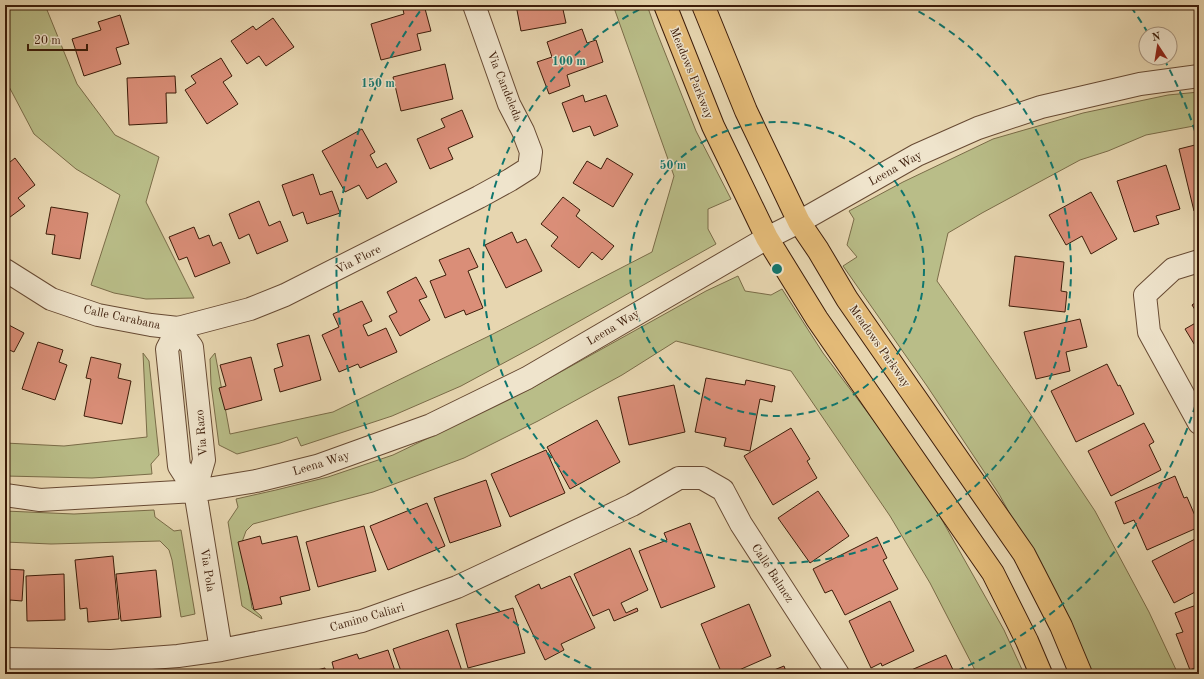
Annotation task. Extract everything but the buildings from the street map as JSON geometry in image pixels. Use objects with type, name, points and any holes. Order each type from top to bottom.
[{"type":"main road","name":"Meadows Parkway","points":[[665,5],[714,126],[767,238],[817,319],[993,573],[1027,641],[1041,674]]},
{"type":"main road","name":"Meadows Parkway","points":[[703,5],[746,112],[799,222],[818,250],[847,299],[1024,554],[1061,626],[1081,674]]},
{"type":"street","name":"Via Candeleda","points":[[474,5],[509,104],[523,131],[531,152],[529,168]]},
{"type":"street","name":"Leena Way","points":[[5,495],[40,500],[195,491],[256,481],[317,466],[431,425],[527,378],[767,238],[799,222],[917,156],[978,128],[1041,107],[1140,84],[1199,76]]},
{"type":"street","name":"Via Flore","points":[[178,328],[250,309],[285,295],[479,197],[529,168]]},
{"type":"street","points":[[1199,261],[1173,269],[1145,295],[1149,332],[1199,423]]},
{"type":"street","name":"Calle Carabana","points":[[5,270],[51,300],[98,315],[151,325],[178,328]]},
{"type":"street","name":"Via Razo","points":[[178,328],[167,350],[178,458],[179,466],[195,491]]},
{"type":"street","name":"Camino Caliari","points":[[5,660],[42,667],[178,656],[221,650],[362,621],[457,587],[632,506],[679,478],[702,478]]},
{"type":"street","name":"Calle Balmez","points":[[702,478],[723,490],[741,524],[838,674]]},
{"type":"street","name":"Via Pola","points":[[195,491],[221,650]]},
{"type":"green space","points":[[5,5],[45,5],[77,84],[115,135],[159,157],[146,202],[194,298],[146,299],[114,293],[91,285],[120,195],[76,169],[34,134],[5,79]]},
{"type":"green space","points":[[613,5],[647,5],[696,131],[731,199],[708,209],[708,229],[716,244],[461,386],[392,416],[301,446],[297,437],[237,454],[219,445],[211,384],[210,359],[215,353],[230,434],[333,412],[491,335],[652,252],[674,176]]},
{"type":"green space","points":[[1199,92],[1199,125],[1146,135],[1108,151],[1080,160],[948,233],[937,281],[1029,412],[1095,511],[1149,612],[1178,674],[1092,674],[1069,622],[999,494],[927,386],[843,266],[857,257],[847,245],[854,219],[849,211],[903,182],[993,139],[1083,113],[1168,95]]},
{"type":"green space","points":[[738,276],[745,291],[771,295],[782,289],[823,353],[889,441],[933,504],[1004,630],[1024,674],[977,674],[930,583],[890,516],[791,371],[676,341],[622,375],[538,421],[464,458],[373,492],[253,524],[246,531],[242,542],[252,608],[261,616],[262,619],[242,606],[228,522],[238,507],[236,499],[328,477],[393,455],[530,389],[706,291]]},
{"type":"green space","points":[[143,353],[149,361],[159,455],[151,464],[152,474],[92,478],[5,476],[5,443],[64,446],[147,437]]},
{"type":"green space","points":[[154,510],[155,517],[174,531],[181,530],[195,614],[181,617],[172,560],[169,550],[160,541],[51,544],[5,542],[5,511],[74,514]]}]
